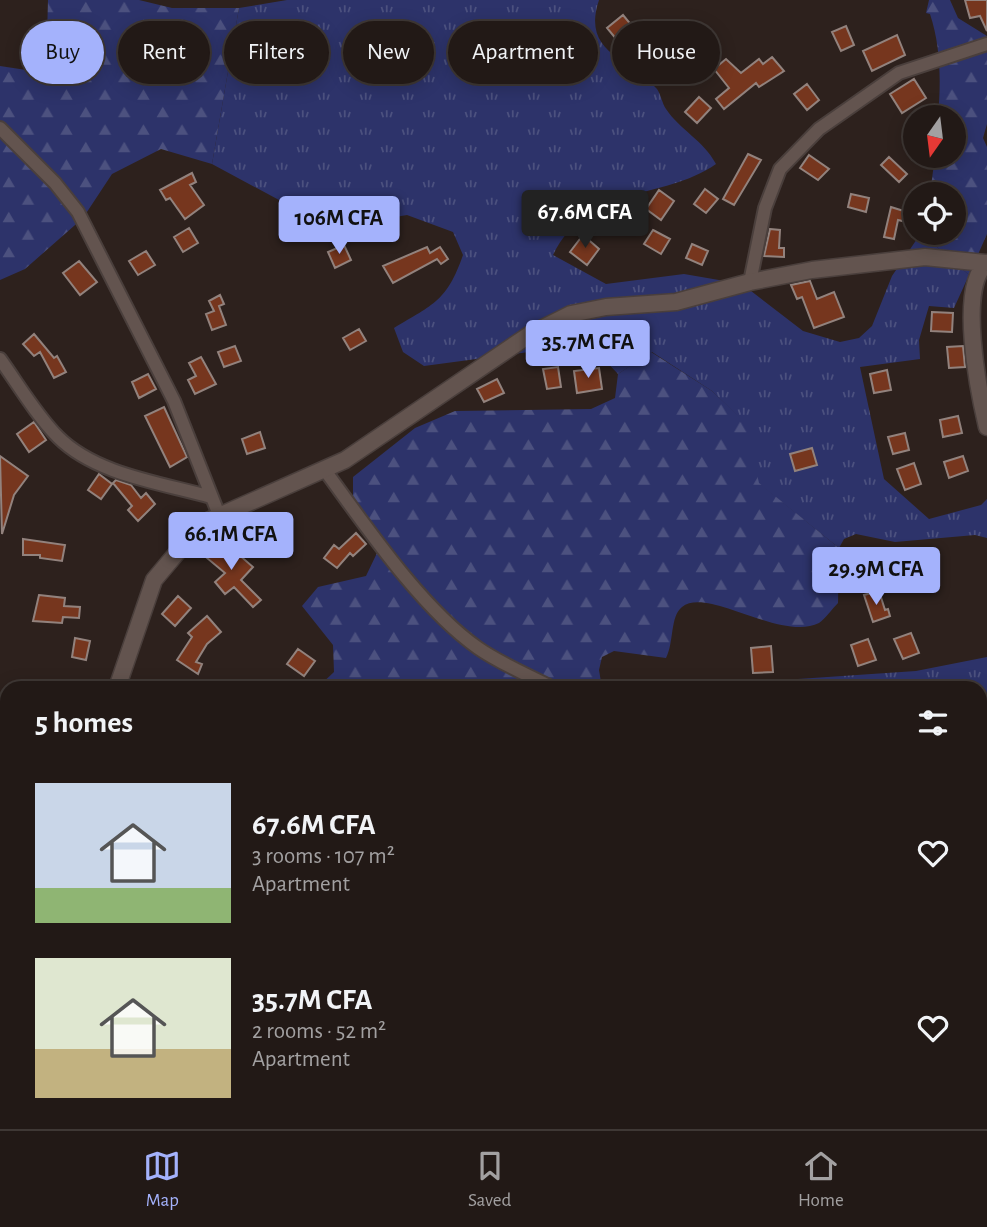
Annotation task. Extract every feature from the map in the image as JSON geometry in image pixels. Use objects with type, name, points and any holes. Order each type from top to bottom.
[{"type":"street","points":[[750,282],[765,208],[780,169],[819,129],[899,73],[987,44]]},
{"type":"street","points":[[0,128],[55,183],[78,212],[174,401],[219,515]]},
{"type":"street","points":[[119,681],[154,580],[201,524],[345,460],[529,335],[571,314],[606,307],[676,302],[750,282],[813,270],[925,257],[986,263],[975,282],[972,319],[974,357],[987,427]]},
{"type":"street","points":[[0,359],[57,436],[78,453],[107,467],[211,497]]},
{"type":"street","points":[[324,469],[380,546],[451,624],[475,647],[539,681]]},
{"type":"green space","points":[[48,0],[139,0],[172,8],[239,8],[237,21],[224,21],[226,84],[212,164],[161,149],[112,174],[83,218],[25,269],[0,280],[0,66],[21,69],[21,84],[104,84],[104,21],[47,21]]},
{"type":"green space","points":[[287,0],[599,0],[595,21],[448,21],[448,84],[598,84],[598,34],[612,54],[612,84],[652,84],[672,116],[705,148],[716,164],[695,176],[628,196],[586,215],[568,232],[553,255],[606,284],[684,274],[742,284],[803,331],[840,342],[859,338],[872,326],[892,276],[913,245],[935,245],[969,275],[954,308],[929,306],[919,340],[920,359],[860,367],[884,479],[929,519],[981,505],[987,499],[987,538],[975,535],[895,542],[856,534],[844,539],[839,548],[758,483],[744,422],[712,391],[652,352],[618,374],[601,356],[552,349],[424,366],[403,352],[394,328],[438,300],[457,270],[463,255],[453,232],[407,215],[354,224],[305,214],[212,164],[226,84],[329,84],[329,21],[237,21],[239,8]]},
{"type":"green space","points":[[929,0],[950,0],[958,18],[987,36],[987,124],[983,138],[987,147],[987,234],[969,275],[935,245],[966,245],[966,182],[932,182],[933,168],[966,168],[966,105],[939,105],[936,39],[930,14],[926,13]]},
{"type":"green space","points":[[651,352],[712,391],[745,422],[759,483],[839,548],[838,603],[824,619],[803,627],[785,626],[709,603],[694,602],[678,611],[666,658],[614,651],[602,657],[599,670],[601,681],[324,681],[334,672],[333,645],[302,606],[318,587],[366,576],[377,553],[353,502],[353,477],[415,428],[455,411],[591,409],[615,398],[618,374]]},
{"type":"green space","points":[[987,657],[987,681],[796,681],[798,679],[916,671]]},
{"type":"building","points":[[965,0],[987,0],[987,31],[980,16],[970,18]]},
{"type":"building","points":[[623,15],[628,21],[616,21]]},
{"type":"building","points":[[846,26],[854,45],[841,51],[832,32]]},
{"type":"building","points":[[897,35],[905,55],[872,71],[863,51]]},
{"type":"building","points":[[772,57],[784,71],[759,87],[756,83],[724,109],[716,99],[729,88],[720,77],[720,64],[726,59],[741,73],[759,59],[763,64]]},
{"type":"building","points":[[914,79],[926,98],[915,105],[903,105],[902,113],[890,94]]},
{"type":"building","points":[[807,84],[819,100],[807,110],[794,94]]},
{"type":"building","points":[[699,97],[711,108],[697,123],[685,112]]},
{"type":"building","points":[[748,154],[761,160],[734,205],[723,199]]},
{"type":"building","points":[[809,155],[829,169],[818,180],[800,168]]},
{"type":"building","points":[[889,157],[907,174],[899,182],[881,165]]},
{"type":"building","points":[[192,173],[196,182],[190,185],[204,205],[185,219],[170,198],[166,200],[160,190]]},
{"type":"building","points":[[705,189],[718,199],[706,213],[694,204]]},
{"type":"building","points":[[659,190],[674,201],[661,220],[646,209]]},
{"type":"building","points":[[851,194],[869,198],[866,212],[848,207]]},
{"type":"building","points":[[891,207],[903,211],[903,221],[898,220],[894,239],[884,237]]},
{"type":"building","points":[[189,228],[198,243],[183,252],[174,237]]},
{"type":"building","points":[[770,229],[780,230],[779,248],[784,248],[784,257],[764,256]]},
{"type":"building","points":[[653,230],[670,239],[661,254],[644,244]]},
{"type":"building","points":[[583,235],[599,249],[587,265],[570,252]]},
{"type":"building","points":[[692,244],[708,251],[702,265],[686,258]]},
{"type":"building","points":[[344,245],[351,260],[335,268],[328,252]]},
{"type":"building","points":[[427,247],[430,253],[440,247],[448,259],[441,264],[437,259],[393,283],[383,266]]},
{"type":"building","points":[[146,251],[155,265],[138,275],[129,261]]},
{"type":"building","points":[[79,261],[97,282],[80,295],[63,273]]},
{"type":"building","points":[[810,281],[817,299],[834,292],[844,317],[814,328],[802,297],[797,299],[791,285]]},
{"type":"building","points":[[220,295],[224,304],[219,306],[226,325],[212,330],[206,314],[214,311],[209,301]]},
{"type":"building","points":[[932,312],[953,313],[952,332],[931,331]]},
{"type":"building","points":[[359,329],[366,341],[350,350],[343,338]]},
{"type":"building","points":[[34,334],[54,358],[57,356],[66,372],[54,378],[40,352],[34,356],[23,344]]},
{"type":"building","points":[[235,346],[241,361],[224,367],[218,352]]},
{"type":"building","points":[[963,346],[965,367],[949,368],[947,347]]},
{"type":"building","points":[[201,357],[216,384],[195,394],[188,380],[196,376],[189,363]]},
{"type":"building","points":[[558,367],[561,387],[547,389],[543,369]]},
{"type":"building","points":[[599,368],[602,389],[577,393],[574,371]]},
{"type":"building","points":[[887,370],[891,390],[874,393],[870,374]]},
{"type":"building","points":[[148,374],[156,389],[139,398],[132,382]]},
{"type":"building","points":[[497,379],[504,393],[484,402],[477,389]]},
{"type":"building","points":[[164,407],[187,457],[170,467],[145,416]]},
{"type":"building","points":[[958,416],[962,433],[943,437],[940,420]]},
{"type":"building","points":[[34,422],[46,440],[29,452],[17,434]]},
{"type":"building","points":[[260,432],[265,448],[247,454],[242,439]]},
{"type":"building","points":[[905,433],[909,450],[893,454],[888,437]]},
{"type":"building","points":[[812,448],[817,465],[795,471],[790,454]]},
{"type":"building","points":[[0,456],[28,476],[14,495],[2,534]]},
{"type":"building","points":[[963,456],[968,471],[949,478],[944,462]]},
{"type":"building","points":[[914,463],[921,484],[905,490],[897,469]]},
{"type":"building","points":[[99,474],[112,484],[101,499],[88,490]]},
{"type":"building","points":[[116,480],[131,485],[141,498],[146,493],[155,504],[138,521],[128,510],[132,506],[113,483]]},
{"type":"building","points":[[356,533],[366,544],[353,556],[350,553],[337,568],[324,558],[334,545],[339,549]]},
{"type":"building","points":[[23,539],[65,545],[62,561],[40,558],[40,555],[23,555]]},
{"type":"building","points":[[212,540],[233,557],[237,553],[253,567],[241,580],[261,600],[253,607],[234,587],[225,594],[215,582],[225,573],[201,553]]},
{"type":"building","points":[[879,591],[885,610],[888,609],[890,616],[873,622],[864,595]]},
{"type":"building","points":[[39,595],[65,598],[64,606],[80,607],[79,618],[63,617],[62,623],[33,621]]},
{"type":"building","points":[[178,596],[191,608],[175,626],[162,614]]},
{"type":"building","points":[[207,616],[221,632],[207,644],[196,662],[202,664],[198,674],[177,660],[192,637],[188,633]]},
{"type":"building","points":[[911,633],[919,653],[903,659],[894,639]]},
{"type":"building","points":[[75,638],[90,641],[86,660],[72,657]]},
{"type":"building","points":[[868,639],[876,660],[858,666],[851,645]]},
{"type":"building","points":[[771,646],[773,672],[753,673],[751,648]]},
{"type":"building","points":[[298,649],[315,661],[304,676],[287,664]]}]
